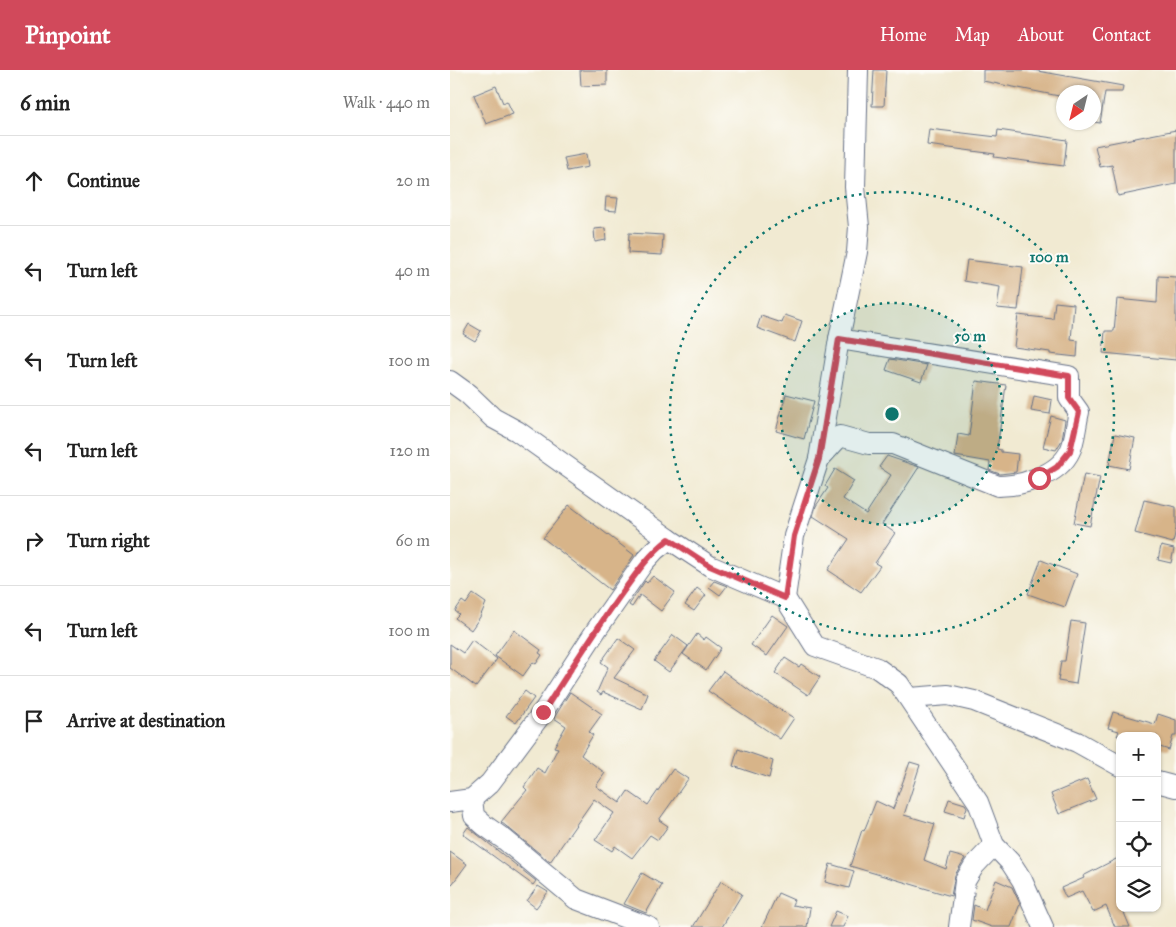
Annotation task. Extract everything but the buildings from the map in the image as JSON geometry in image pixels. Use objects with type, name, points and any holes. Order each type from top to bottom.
[{"type":"street","points":[[785,598],[794,536],[819,459],[839,339],[857,252],[859,227],[855,187],[858,70]]},
{"type":"street","points":[[819,459],[840,436],[869,444],[893,444],[998,486],[1013,486],[1039,478],[1057,467],[1070,451],[1079,412],[1069,398],[1069,376],[839,339]]},
{"type":"street","points":[[450,381],[468,394],[493,418],[517,431],[710,566],[785,598],[815,646],[877,668],[899,684],[978,802],[994,845],[1011,863],[1022,880],[1044,927]]},
{"type":"street","points":[[450,802],[472,799],[490,783],[543,712],[596,629],[644,562],[669,539]]},
{"type":"street","points":[[910,698],[948,695],[974,701],[1077,742],[1116,764]]},
{"type":"street","points":[[1161,783],[1176,787]]},
{"type":"street","points":[[472,799],[474,816],[576,899],[649,927]]},
{"type":"street","points":[[959,927],[965,881],[974,866],[994,845]]},
{"type":"route","points":[[543,712],[596,629],[644,562],[669,539],[710,566],[785,598],[794,536],[819,459],[839,339],[1069,376],[1069,398],[1079,412],[1070,451],[1057,467],[1039,478]]}]
